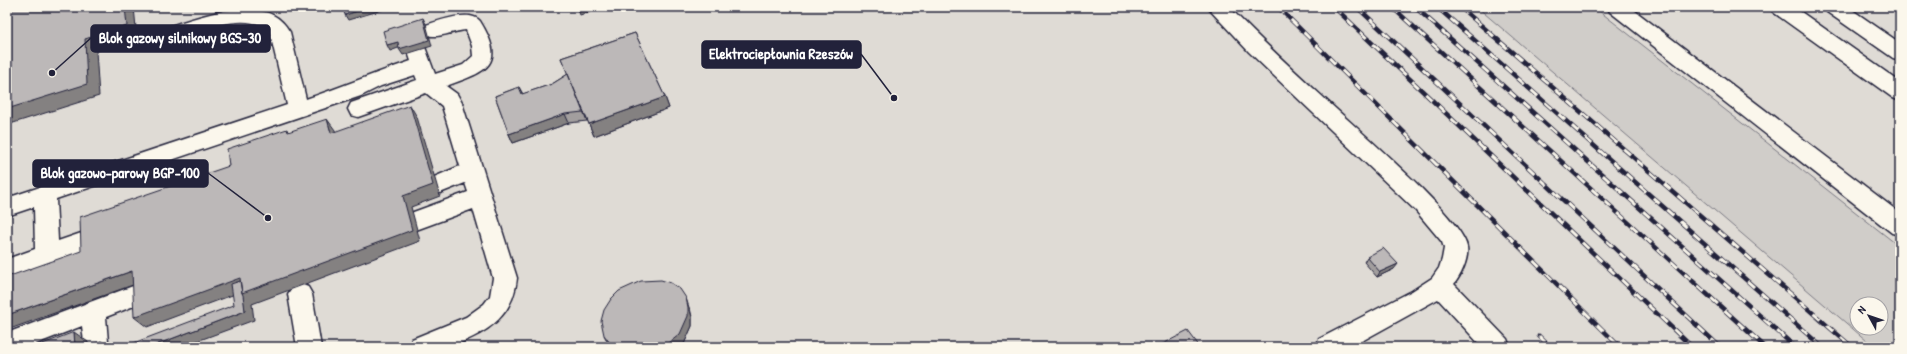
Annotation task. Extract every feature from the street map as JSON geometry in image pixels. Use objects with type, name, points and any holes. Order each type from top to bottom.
[{"type":"lane","points":[[1217,7],[1256,47],[1441,223],[1452,237],[1456,248],[1449,273],[1440,284],[1420,298],[1328,347]]},
{"type":"lane","points":[[1617,7],[1900,226]]},
{"type":"lane","points":[[1780,7],[1900,93]]},
{"type":"lane","points":[[1834,7],[1900,53]]},
{"type":"lane","points":[[162,36],[220,18],[238,16],[259,17],[273,23],[280,32],[298,110]]},
{"type":"lane","points":[[7,207],[298,110],[358,109],[374,81],[423,67],[470,70],[479,64],[484,58],[484,51],[475,27],[471,23],[453,24],[433,30]]},
{"type":"lane","points":[[421,347],[463,330],[481,320],[497,306],[504,292],[505,278],[452,103],[447,96],[436,90],[423,67]]},
{"type":"lane","points":[[440,184],[473,170]]},
{"type":"lane","points":[[45,194],[47,255]]},
{"type":"lane","points":[[416,222],[481,196]]},
{"type":"lane","points":[[7,270],[90,240]]},
{"type":"lane","points":[[1440,284],[1498,347]]},
{"type":"lane","points":[[7,344],[141,293]]},
{"type":"lane","points":[[300,294],[309,347]]},
{"type":"lane","points":[[93,311],[96,342]]},
{"type":"shaded area","points":[[7,7],[1900,7],[1900,347],[7,347]]},
{"type":"shaded area","points":[[1477,7],[1594,7],[1900,247],[1900,347],[1874,347],[1861,336],[1889,336],[1889,296],[1849,296],[1849,326]]},
{"type":"building","points":[[7,7],[125,7],[127,26],[85,39],[87,84],[7,109]]},
{"type":"building","points":[[343,7],[370,7],[345,15]]},
{"type":"building","points":[[423,18],[429,40],[399,49],[398,42],[387,45],[383,31]]},
{"type":"building","points":[[635,33],[665,97],[589,124],[561,58]]},
{"type":"building","points":[[568,74],[583,112],[565,114],[509,134],[495,96],[519,87],[522,94],[552,84]]},
{"type":"building","points":[[410,105],[433,185],[403,196],[412,230],[242,293],[240,278],[134,317],[132,271],[7,315],[7,277],[81,251],[80,217],[229,166],[227,149],[287,129],[288,132],[327,119],[331,133]]},
{"type":"building","points":[[1383,248],[1398,264],[1380,272],[1367,257]]},
{"type":"building","points":[[661,280],[671,283],[680,289],[686,298],[688,316],[680,334],[664,347],[613,347],[604,335],[601,321],[604,310],[611,299],[619,291],[641,281]]},
{"type":"building","points":[[240,281],[245,311],[150,347],[123,347],[234,305],[231,284]]},
{"type":"building","points":[[1188,331],[1200,347],[1157,347]]},
{"type":"building","points":[[74,332],[75,347],[35,347]]},
{"type":"building","points":[[101,341],[101,347],[85,347]]},
{"type":"railway","points":[[1278,7],[1620,347]]},
{"type":"railway","points":[[1334,7],[1692,347]]},
{"type":"railway","points":[[1357,7],[1720,347]]},
{"type":"railway","points":[[1392,7],[1765,347]]},
{"type":"railway","points":[[1415,7],[1795,347]]},
{"type":"railway","points":[[1437,7],[1822,347]]},
{"type":"railway","points":[[1460,7],[1852,347]]},
{"type":"railway","points":[[1539,336],[1550,347]]},
{"type":"place","name":"Blok gazowy silnikowy BGS-30","points":[[52,73]]},
{"type":"place","name":"Elektrociepłownia Rzeszów","points":[[894,98]]},
{"type":"place","name":"Blok gazowo-parowy BGP-100","points":[[268,218]]}]
